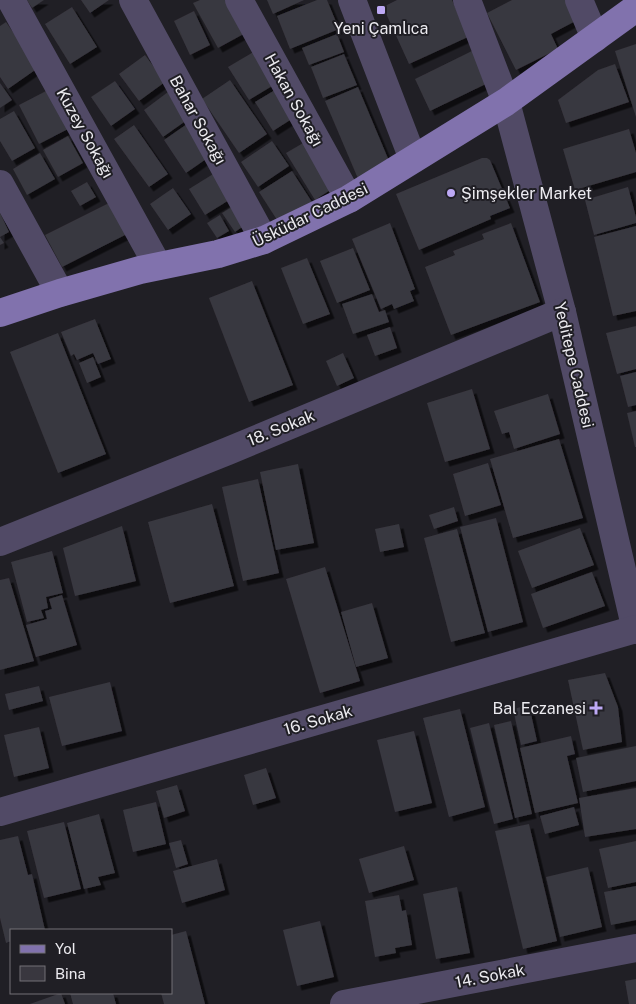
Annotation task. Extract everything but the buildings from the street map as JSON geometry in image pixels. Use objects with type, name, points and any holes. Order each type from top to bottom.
[{"type":"main road","name":"Üsküdar Caddesi","points":[[0,313],[60,293],[158,266],[218,254],[264,240],[349,199],[506,102],[636,8]]},
{"type":"street","name":"Kuzey Sokağı","points":[[11,0],[158,266]]},
{"type":"street","name":"Bahar Sokağı","points":[[133,0],[264,240]]},
{"type":"street","name":"Hakan Sokağı","points":[[239,0],[349,199]]},
{"type":"street","points":[[352,0],[413,159]]},
{"type":"street","name":"Yeditepe Caddesi","points":[[467,0],[506,102],[562,312],[636,629]]},
{"type":"street","points":[[579,0],[595,38]]},
{"type":"street","points":[[0,184],[60,293]]},
{"type":"street","name":"18. Sokak","points":[[0,542],[562,312]]},
{"type":"street","name":"16. Sokak","points":[[0,812],[636,629]]},
{"type":"street","name":"14. Sokak","points":[[344,1004],[636,948]]},
{"type":"place","name":"Yeni Çamlıca","points":[[381,10]]},
{"type":"place","name":"Şimşekler Market","points":[[451,193]]},
{"type":"place","name":"Bal Eczanesi","points":[[596,708]]}]
